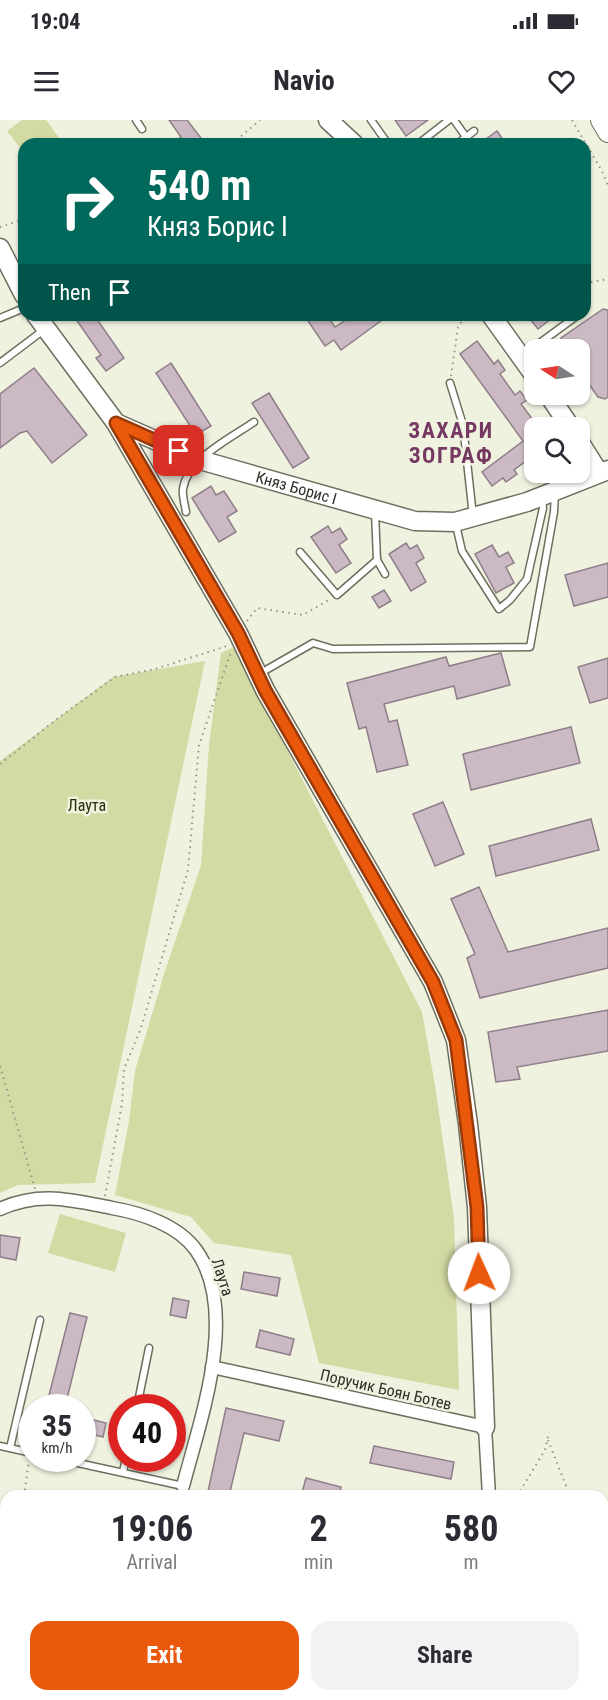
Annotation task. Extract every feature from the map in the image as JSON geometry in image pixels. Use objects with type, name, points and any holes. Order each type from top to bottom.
[{"type":"main road","points":[[601,120],[608,132]]},
{"type":"street","points":[[328,120],[348,138]]},
{"type":"street","points":[[0,248],[18,283]]},
{"type":"street","points":[[495,321],[524,360]]},
{"type":"street","name":"Княз Борис I","points":[[41,322],[116,423],[200,460],[375,511],[415,521],[464,519],[549,493],[604,472]]},
{"type":"street","points":[[116,423],[238,633],[258,675],[433,982],[456,1040],[477,1207],[489,1490]]},
{"type":"street","points":[[590,455],[604,472]]},
{"type":"street","name":"Лаута","points":[[0,1209],[12,1203],[37,1197],[73,1200],[103,1206],[146,1216],[174,1232],[196,1250],[209,1277],[216,1306],[217,1336],[212,1367],[182,1490]]},
{"type":"street","name":"Поручик Боян Ботев","points":[[212,1367],[485,1426]]},
{"type":"lane","points":[[136,120],[142,129]]},
{"type":"lane","points":[[371,120],[384,138]]},
{"type":"lane","points":[[427,138],[452,120],[466,138],[474,131]]},
{"type":"lane","points":[[0,318],[18,310]]},
{"type":"lane","points":[[550,339],[571,321]]},
{"type":"lane","points":[[0,363],[41,322]]},
{"type":"lane","points":[[450,383],[465,435],[462,551],[499,609],[510,600],[527,579],[543,508],[549,493]]},
{"type":"lane","points":[[186,512],[182,492],[186,476],[200,460],[254,422]]},
{"type":"lane","points":[[258,675],[313,643],[333,649],[530,647],[554,512],[549,493]]},
{"type":"lane","points":[[375,511],[377,560],[385,574]]},
{"type":"lane","points":[[300,552],[337,595],[377,560]]},
{"type":"lane","points":[[10,1448],[40,1320]]},
{"type":"lane","points":[[140,1394],[149,1348]]},
{"type":"lane","points":[[0,1446],[18,1450]]},
{"type":"lane","points":[[96,1467],[179,1490]]},
{"type":"path","points":[[239,138],[260,120]]},
{"type":"path","points":[[572,120],[583,138]]},
{"type":"path","points":[[591,152],[608,186]]},
{"type":"path","points":[[0,227],[18,221]]},
{"type":"path","points":[[591,282],[608,279]]},
{"type":"path","points":[[450,383],[459,325],[463,321]]},
{"type":"path","points":[[0,765],[57,719],[115,677],[155,669],[231,645],[257,608],[303,615],[337,595]]},
{"type":"path","points":[[103,1206],[122,1104],[124,1069],[141,1028],[188,870],[199,745],[238,633]]},
{"type":"path","points":[[0,1066],[37,1197]]},
{"type":"path","points":[[521,1490],[545,1450],[549,1432]]},
{"type":"path","points":[[548,1439],[568,1490]]},
{"type":"path","points":[[25,1490],[28,1472]]},
{"type":"green space","points":[[22,120],[46,120],[60,138],[18,138],[18,145],[7,131]]},
{"type":"green space","points":[[234,647],[422,1012],[454,1218],[459,1390],[319,1363],[291,1255],[214,1243],[191,1217],[115,1195],[129,1121],[135,1071],[164,974],[201,865],[209,745],[221,653]]},
{"type":"green space","name":"Лаута","points":[[205,661],[95,1183],[18,1185],[0,1193],[0,761],[113,677]]},
{"type":"green space","points":[[60,1214],[126,1233],[115,1272],[48,1253]]},
{"type":"building","points":[[169,120],[187,120],[201,138],[181,137]]},
{"type":"building","points":[[395,120],[428,120],[406,136]]},
{"type":"building","points":[[497,131],[502,138],[487,138]]},
{"type":"building","points":[[603,309],[608,310],[608,397],[605,399],[598,397],[590,386],[590,339],[561,339],[586,321],[591,321],[591,317]]},
{"type":"building","points":[[77,321],[98,321],[124,358],[106,371],[96,358],[101,355]]},
{"type":"building","points":[[308,321],[331,321],[335,327],[344,321],[381,321],[341,350],[334,340],[325,346]]},
{"type":"building","points":[[532,321],[548,321],[538,329]]},
{"type":"building","points":[[477,341],[494,364],[498,360],[505,370],[500,374],[515,395],[520,391],[524,396],[524,402],[521,404],[531,417],[524,417],[524,462],[514,470],[517,474],[506,482],[503,478],[492,486],[482,472],[523,441],[460,354]]},
{"type":"building","points":[[171,363],[211,426],[196,435],[156,373]]},
{"type":"building","points":[[34,368],[87,435],[52,463],[27,431],[20,433],[0,448],[0,394]]},
{"type":"building","points":[[269,393],[309,458],[293,468],[252,403]]},
{"type":"building","points":[[211,486],[216,495],[224,491],[237,511],[227,517],[236,532],[219,542],[192,498]]},
{"type":"building","points":[[328,526],[332,533],[340,528],[347,539],[339,545],[351,563],[336,573],[311,537]]},
{"type":"building","points":[[406,543],[410,549],[417,545],[424,558],[416,563],[426,582],[411,591],[389,554]]},
{"type":"building","points":[[492,545],[499,557],[508,552],[514,563],[506,567],[514,583],[496,593],[475,554]]},
{"type":"building","points":[[608,563],[608,597],[574,606],[565,575]]},
{"type":"building","points":[[384,590],[391,601],[379,608],[372,597]]},
{"type":"building","points":[[501,653],[510,685],[457,699],[454,686],[384,704],[389,722],[397,720],[408,765],[377,772],[366,727],[359,729],[347,683],[446,657],[449,666]]},
{"type":"building","points":[[608,658],[608,698],[590,703],[578,667]]},
{"type":"building","points":[[571,727],[580,763],[471,790],[463,754]]},
{"type":"building","points":[[443,802],[464,854],[435,866],[413,814]]},
{"type":"building","points":[[591,819],[599,850],[496,876],[489,846]]},
{"type":"building","points":[[479,887],[508,952],[608,928],[608,968],[480,998],[467,958],[475,954],[451,899]]},
{"type":"building","points":[[608,1010],[608,1051],[517,1067],[520,1079],[496,1082],[488,1032]]},
{"type":"building","points":[[0,1235],[20,1238],[16,1260],[0,1257]]},
{"type":"building","points":[[244,1272],[280,1278],[277,1296],[241,1289]]},
{"type":"building","points":[[173,1298],[189,1301],[186,1318],[170,1315]]},
{"type":"building","points":[[70,1313],[87,1317],[68,1394],[49,1394]]},
{"type":"building","points":[[260,1330],[294,1339],[290,1355],[256,1347]]},
{"type":"building","points":[[226,1408],[284,1421],[279,1441],[244,1433],[230,1490],[208,1490]]},
{"type":"building","points":[[96,1420],[106,1423],[103,1437],[96,1435]]},
{"type":"building","points":[[374,1446],[454,1462],[451,1479],[370,1463]]},
{"type":"building","points":[[306,1478],[341,1487],[340,1490],[303,1490]]},
{"type":"district","name":"ЗАХАРИ ЗОГРАФ","points":[[451,442]]},
{"type":"route","points":[[179,451],[116,423],[238,633],[265,690],[433,982],[456,1040],[477,1207],[479,1273]]}]
